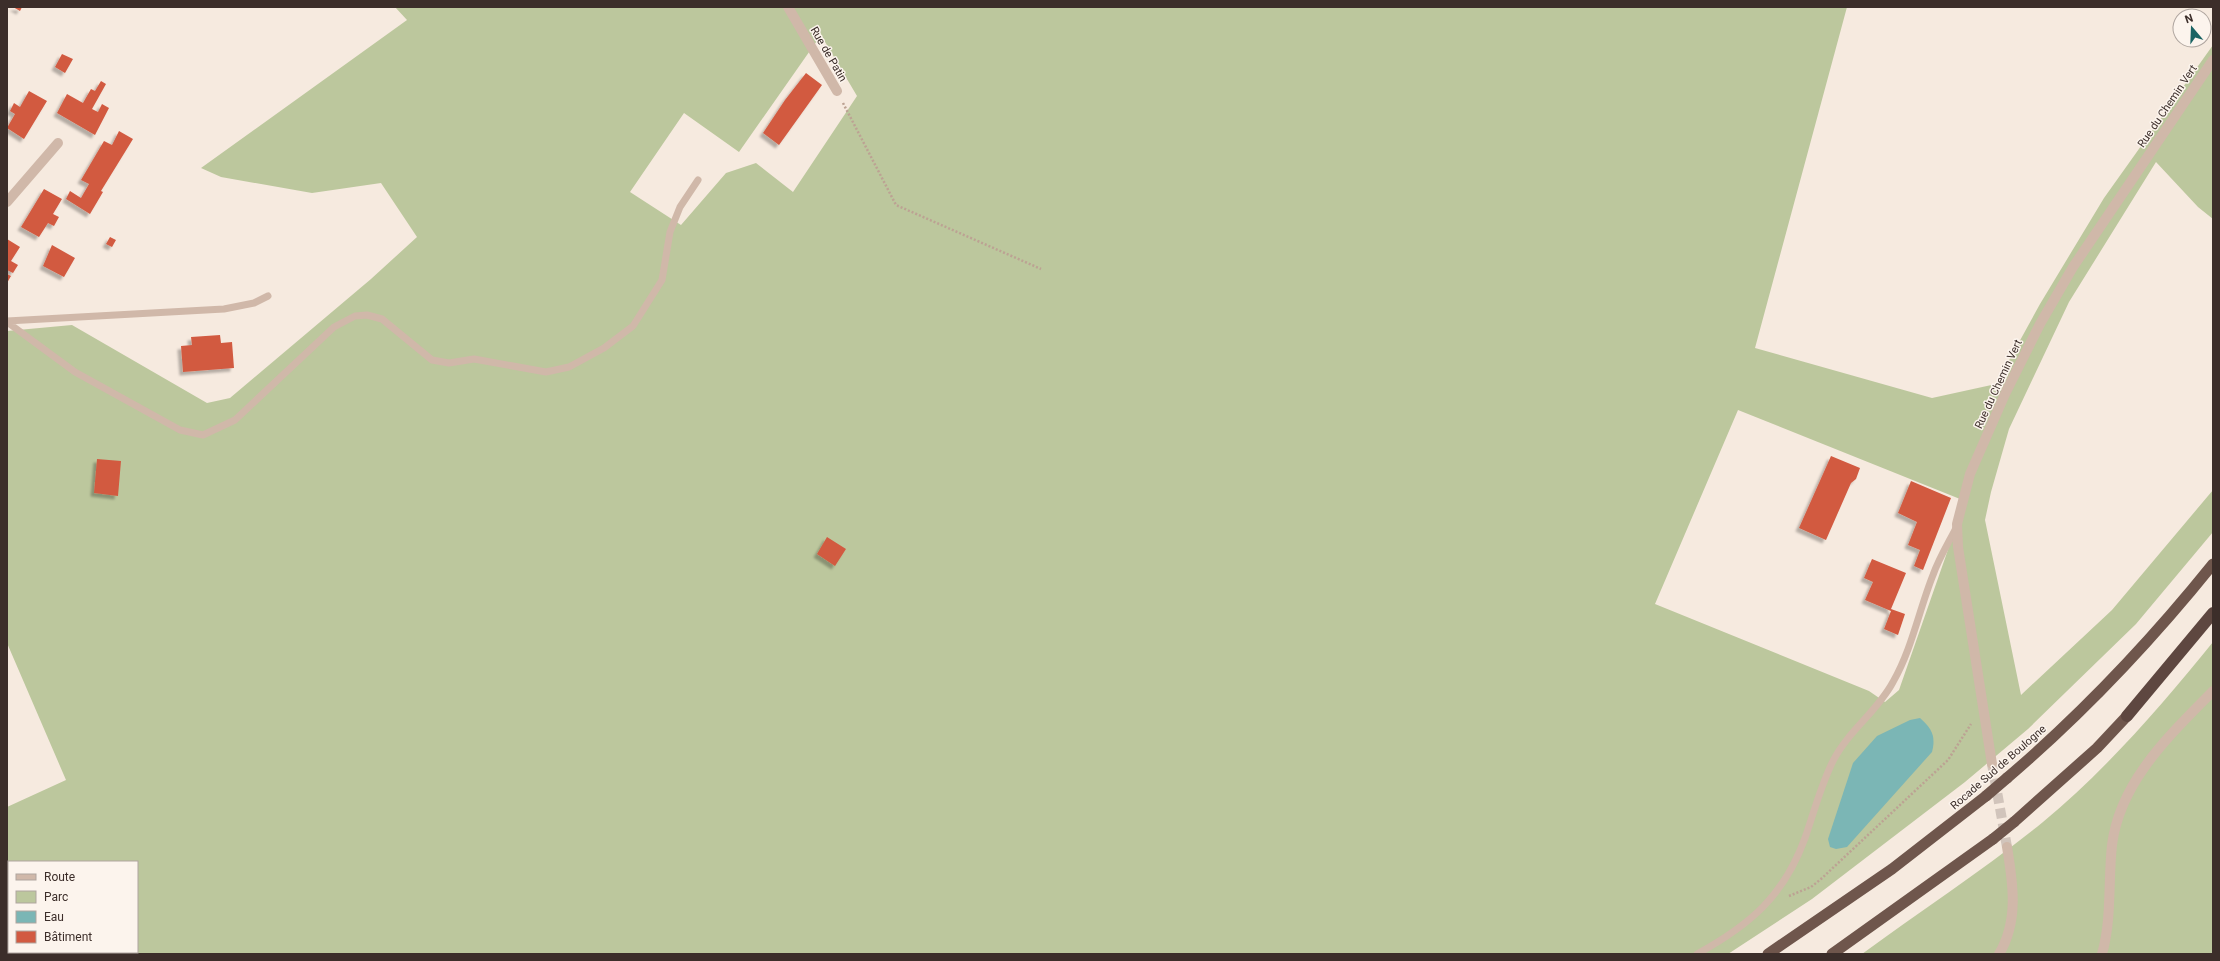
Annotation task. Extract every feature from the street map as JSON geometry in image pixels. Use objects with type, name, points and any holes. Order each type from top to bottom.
[{"type":"highway","name":"Rocade Sud de Boulogne","points":[[1768,954],[1892,868],[1986,796],[2007,778],[2085,706],[2135,656],[2213,564]]},
{"type":"highway","points":[[1832,954],[1993,839],[2097,748],[2127,716],[2213,613]]},
{"type":"street","name":"Rue de Patin","points":[[788,7],[837,91]]},
{"type":"street","name":"Rue du Chemin Vert","points":[[1992,764],[1960,565],[1957,524],[1970,474],[2005,394],[2040,324],[2073,267],[2213,60]]},
{"type":"street","points":[[7,202],[58,143]]},
{"type":"street","points":[[2102,954],[2108,923],[2112,844],[2116,824],[2124,803],[2156,753],[2213,691]]},
{"type":"street","points":[[1999,954],[2009,932],[2012,915],[2012,876],[2006,847]]},
{"type":"lane","points":[[7,321],[75,372],[180,430],[203,435],[235,420],[334,327],[355,316],[367,315],[382,319],[432,360],[448,364],[474,359],[546,372],[568,367],[583,360],[604,348],[633,326],[662,280],[670,232],[680,207],[698,180]]},
{"type":"lane","points":[[7,321],[224,308],[254,303],[268,296]]},
{"type":"lane","points":[[1697,954],[1738,928],[1768,903],[1790,874],[1805,839],[1824,784],[1842,746],[1882,700],[1901,669],[1933,573],[1957,524]]},
{"type":"path","points":[[837,91],[896,205],[1041,269]]},
{"type":"path","points":[[1768,903],[1796,894],[1811,887],[1821,879],[1948,760],[1983,705]]},
{"type":"green space","points":[[395,7],[1847,7],[1755,348],[1932,398],[1996,384],[2040,304],[2104,198],[2213,45],[2213,219],[2198,207],[2156,162],[2069,302],[2009,429],[1991,492],[1985,520],[2021,695],[2112,610],[2213,490],[2213,532],[2136,624],[2028,729],[1965,782],[1812,899],[1728,954],[7,954],[7,807],[66,780],[7,643],[7,331],[72,325],[207,403],[230,398],[371,279],[417,237],[381,183],[312,193],[221,177],[201,168],[407,20]],"holes":[[[821,35],[857,96],[793,192],[756,163],[726,173],[681,225],[630,192],[684,113],[739,152]],[[1738,410],[1965,501],[1899,690],[1885,702],[1869,691],[1655,604]]]},
{"type":"green space","points":[[2213,642],[2213,954],[1862,954],[1999,856],[2066,802],[2111,759],[2174,689]]},
{"type":"water","points":[[1920,718],[1928,726],[1932,733],[1934,741],[1932,752],[1847,847],[1836,849],[1830,847],[1828,839],[1853,763],[1877,736],[1910,720]]},
{"type":"building","points":[[13,7],[22,7],[20,11]]},
{"type":"building","points":[[62,54],[73,59],[65,73],[55,67]]},
{"type":"building","points":[[806,73],[822,85],[779,145],[763,133],[785,100]]},
{"type":"building","points":[[101,81],[106,84],[92,109],[98,112],[102,104],[109,108],[95,135],[57,113],[67,94],[83,103],[91,89],[95,91]]},
{"type":"building","points":[[29,91],[47,101],[24,139],[7,128],[15,114],[10,111],[14,103],[20,107]]},
{"type":"building","points":[[119,131],[133,139],[101,191],[103,192],[90,214],[66,199],[70,191],[81,198],[89,184],[81,180],[104,141],[112,145]]},
{"type":"building","points":[[44,189],[62,199],[53,214],[59,217],[54,226],[48,223],[39,237],[21,227]]},
{"type":"building","points":[[110,237],[116,240],[112,247],[106,244]]},
{"type":"building","points":[[7,239],[20,247],[11,261],[18,265],[13,273],[7,270]]},
{"type":"building","points":[[52,245],[75,258],[64,277],[43,266]]},
{"type":"building","points":[[7,274],[11,276],[7,283]]},
{"type":"building","points":[[220,335],[221,343],[232,342],[234,368],[183,372],[181,346],[192,345],[191,337]]},
{"type":"building","points":[[1831,456],[1860,468],[1856,479],[1851,483],[1826,540],[1799,528]]},
{"type":"building","points":[[97,459],[121,461],[118,496],[94,493]]},
{"type":"building","points":[[1911,481],[1951,498],[1923,570],[1914,566],[1920,550],[1908,545],[1917,522],[1898,513]]},
{"type":"building","points":[[827,537],[846,549],[835,566],[817,554]]},
{"type":"building","points":[[1872,559],[1906,573],[1891,609],[1905,614],[1898,635],[1884,629],[1891,611],[1865,600],[1873,582],[1864,578]]},
{"type":"tunnel","points":[[1992,764],[2007,847]]}]
